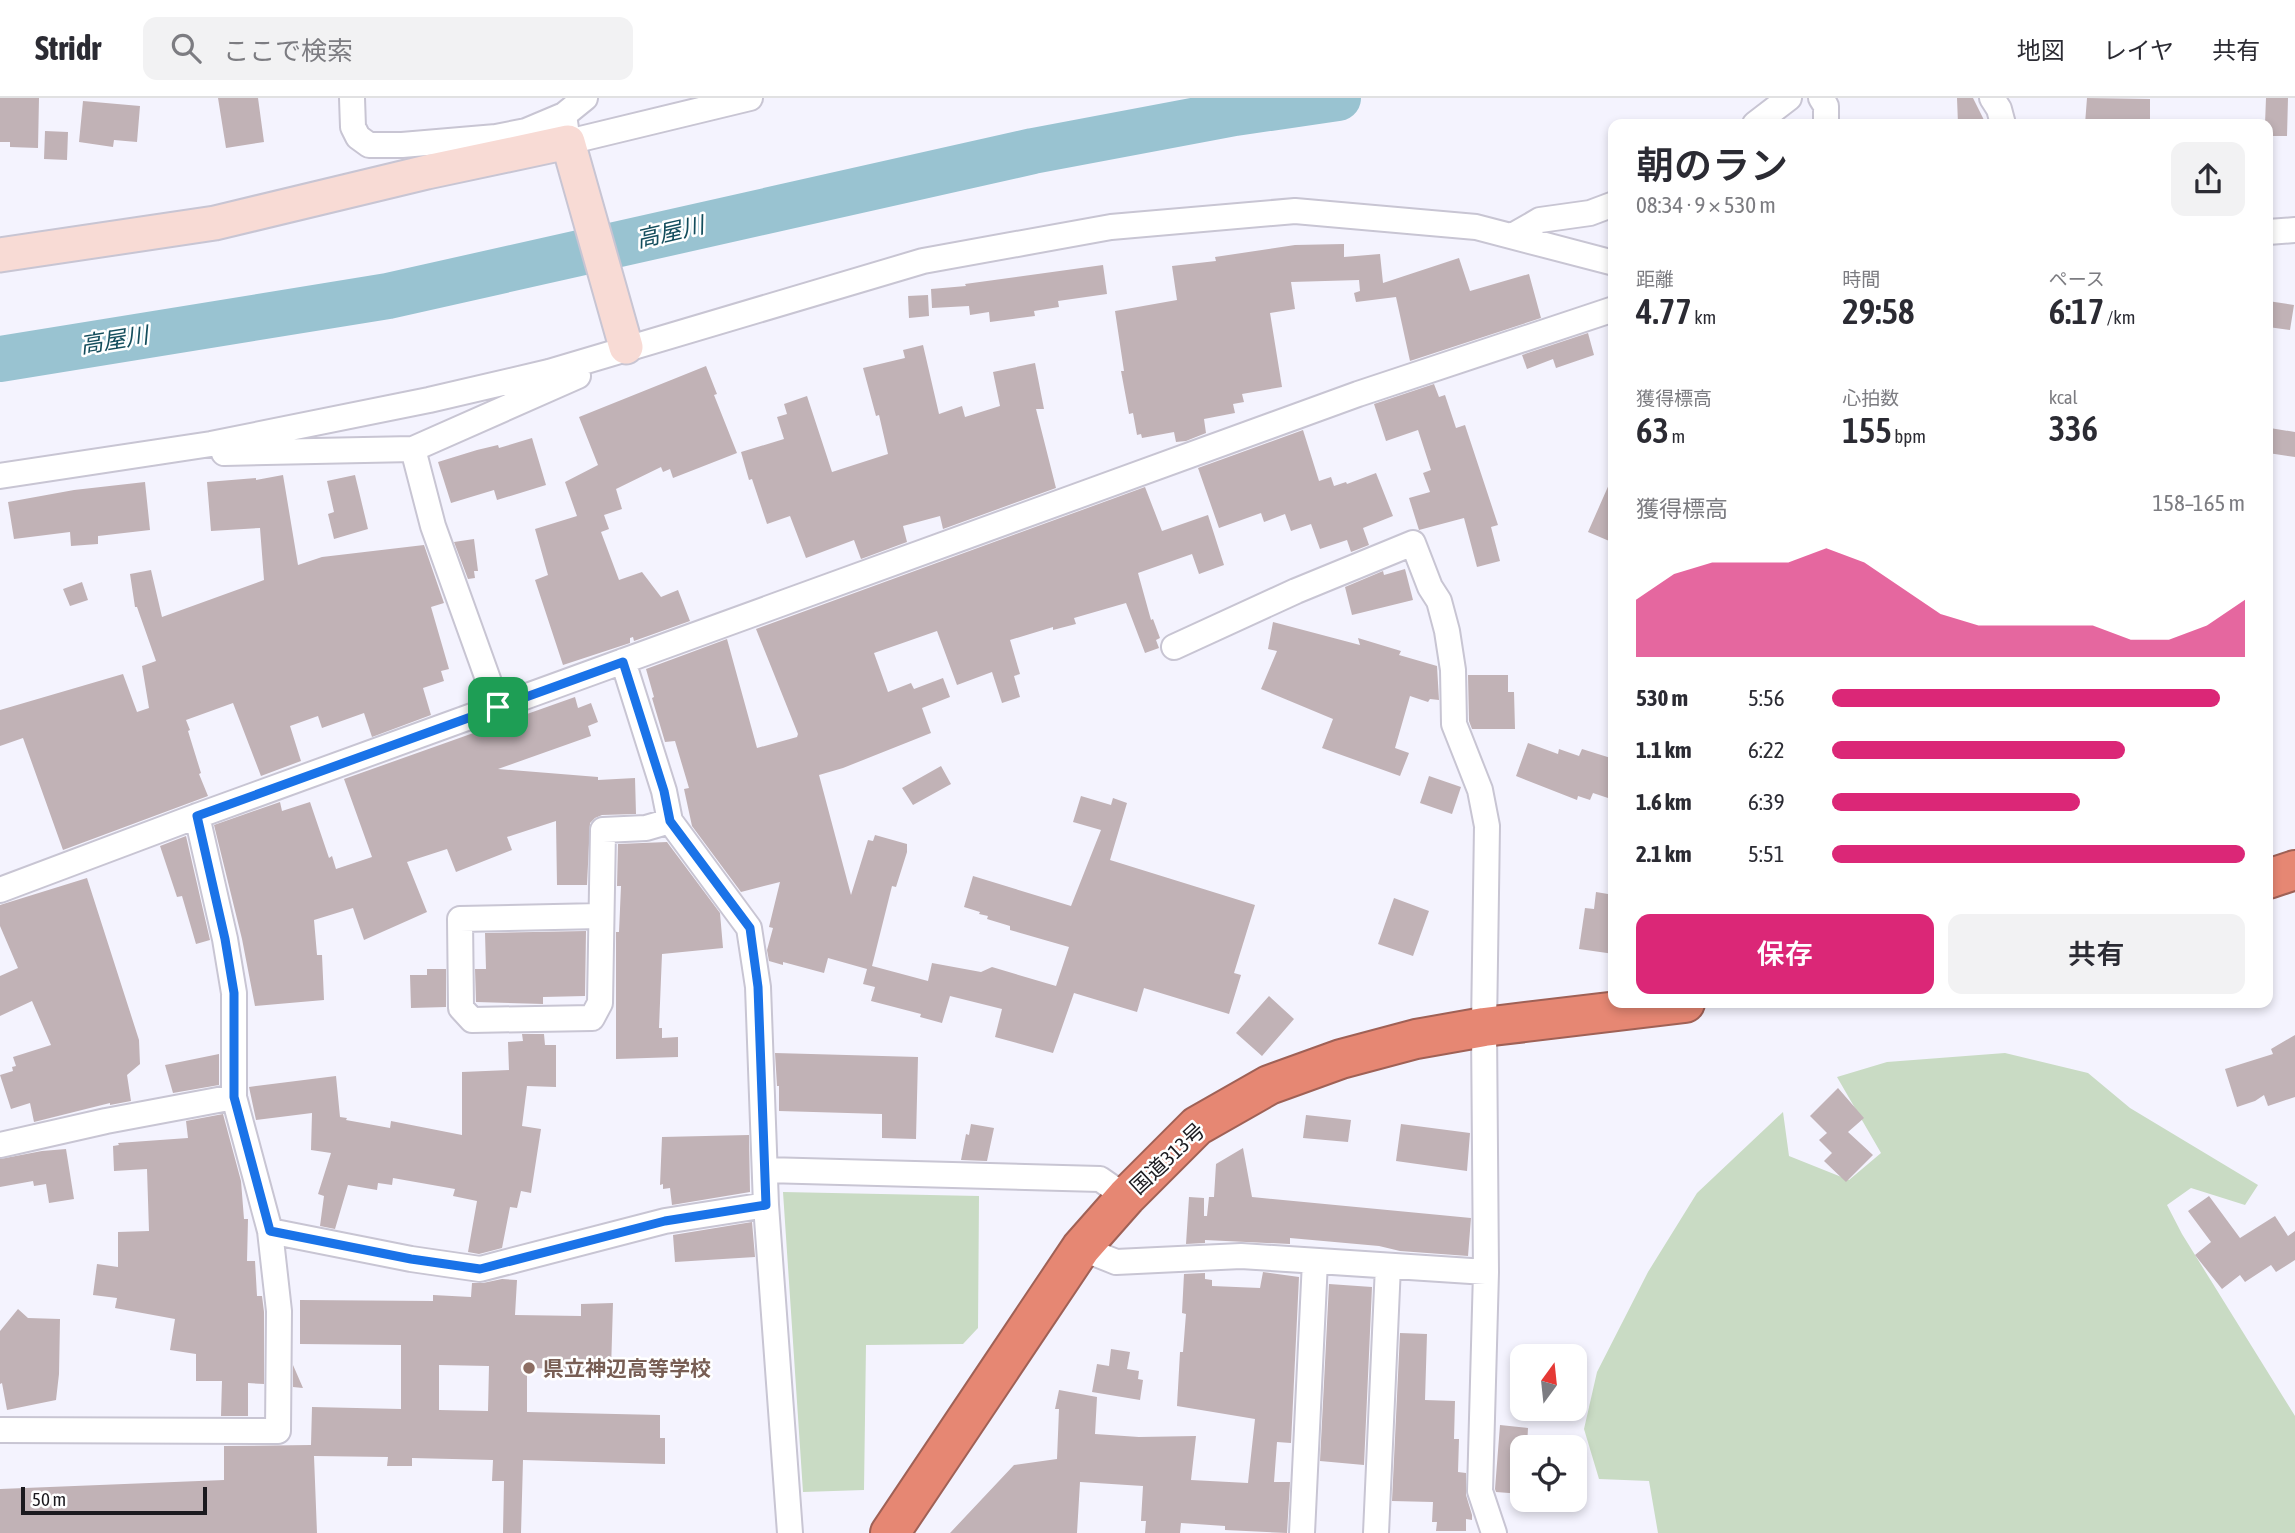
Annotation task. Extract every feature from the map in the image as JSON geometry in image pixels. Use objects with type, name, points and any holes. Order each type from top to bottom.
[{"type":"highway","points":[[2273,877],[2295,870]]},
{"type":"highway","name":"国道313号","points":[[890,1533],[1081,1248],[1126,1197],[1197,1126],[1269,1085],[1340,1059],[1416,1039],[1484,1027],[1643,1008]]},
{"type":"street","points":[[352,98],[353,127],[358,137],[369,145],[496,137],[750,98]]},
{"type":"street","points":[[0,255],[215,223],[427,172],[566,128],[585,98]]},
{"type":"street","points":[[1762,119],[1789,98]]},
{"type":"street","points":[[1821,98],[1826,106],[1826,119]]},
{"type":"street","points":[[1992,98],[2002,119]]},
{"type":"street","points":[[566,128],[617,350]]},
{"type":"street","points":[[1514,235],[1540,220],[1590,213],[1608,206]]},
{"type":"street","points":[[0,476],[211,444],[429,400],[549,372],[923,261],[1111,226],[1295,211],[1476,227],[1608,261]]},
{"type":"street","points":[[2273,232],[2295,230]]},
{"type":"street","points":[[0,890],[1358,394],[1608,311]]},
{"type":"street","points":[[211,444],[221,453],[413,449],[602,366],[617,350]]},
{"type":"street","points":[[413,449],[433,526],[498,707]]},
{"type":"street","points":[[1174,647],[1296,591],[1413,543],[1430,587],[1439,601],[1447,631],[1452,670],[1454,724],[1480,790],[1487,826],[1484,1027],[1486,1272],[1480,1491],[1494,1533]]},
{"type":"street","points":[[623,662],[664,791],[670,821],[750,928],[758,987],[766,1205],[790,1533]]},
{"type":"street","points":[[0,1430],[278,1431],[279,1311],[270,1231],[234,1097],[234,993],[225,939],[197,816]]},
{"type":"street","points":[[600,916],[460,919],[461,1008],[472,1020],[592,1018],[600,1003],[603,830],[646,828],[670,821]]},
{"type":"street","points":[[0,1145],[106,1121],[234,1097]]},
{"type":"street","points":[[765,1170],[1100,1179],[1126,1197]]},
{"type":"street","points":[[270,1231],[411,1259],[480,1269],[665,1221],[766,1205]]},
{"type":"street","points":[[1081,1248],[1116,1262],[1241,1256],[1486,1272]]},
{"type":"street","points":[[1302,1533],[1315,1261]]},
{"type":"street","points":[[1376,1533],[1388,1266]]},
{"type":"green space","points":[[2005,1053],[2088,1073],[2130,1108],[2258,1185],[2245,1205],[2191,1188],[2167,1205],[2182,1234],[2295,1416],[2295,1533],[1658,1533],[1649,1481],[1599,1479],[1584,1429],[1597,1372],[1648,1272],[1697,1193],[1783,1112],[1789,1156],[1849,1180],[1881,1153],[1837,1077],[1887,1062]]},
{"type":"green space","points":[[783,1192],[979,1196],[978,1328],[963,1344],[866,1345],[864,1490],[803,1492]]},
{"type":"building","points":[[0,98],[39,98],[38,148],[10,147],[10,142],[0,142]]},
{"type":"building","points":[[218,98],[258,98],[264,142],[226,148]]},
{"type":"building","points":[[1957,98],[1973,98],[1984,119],[1958,119]]},
{"type":"building","points":[[2087,98],[2150,99],[2150,119],[2085,119]]},
{"type":"building","points":[[2266,98],[2288,98],[2287,136],[2273,136],[2273,119],[2265,119]]},
{"type":"building","points":[[83,101],[140,106],[137,142],[114,140],[113,147],[79,142]]},
{"type":"building","points":[[45,131],[68,132],[67,160],[44,159]]},
{"type":"building","points":[[1344,244],[1344,257],[1380,254],[1383,283],[1459,258],[1470,291],[1529,274],[1541,318],[1410,361],[1396,297],[1356,302],[1354,293],[1360,291],[1359,280],[1291,282],[1295,309],[1270,313],[1282,387],[1242,394],[1244,402],[1233,404],[1235,413],[1204,419],[1206,433],[1186,441],[1176,442],[1174,432],[1142,438],[1141,434],[1137,435],[1133,413],[1129,414],[1121,371],[1124,371],[1115,311],[1177,300],[1172,266],[1216,261],[1215,257],[1295,245]]},
{"type":"building","points":[[1103,265],[1107,294],[1058,301],[1059,307],[1034,311],[1035,316],[990,322],[989,312],[970,315],[969,306],[932,308],[931,289]]},
{"type":"building","points":[[928,295],[929,316],[909,318],[908,296]]},
{"type":"building","points":[[2273,302],[2294,305],[2290,330],[2273,328]]},
{"type":"building","points":[[1588,333],[1594,355],[1556,368],[1553,359],[1527,369],[1522,355]]},
{"type":"building","points":[[923,345],[939,414],[962,406],[965,417],[1000,406],[993,372],[1035,363],[1044,409],[1036,409],[1056,488],[943,529],[940,516],[903,526],[907,542],[861,559],[854,540],[806,558],[790,516],[767,524],[741,452],[784,439],[777,417],[787,414],[784,404],[807,396],[832,472],[888,454],[879,415],[876,416],[863,368],[905,358],[903,350]]},
{"type":"building","points":[[706,366],[717,394],[714,395],[737,453],[673,478],[670,469],[663,472],[661,467],[616,489],[622,509],[604,515],[609,529],[601,532],[619,580],[642,572],[661,597],[678,590],[690,621],[634,641],[633,637],[630,638],[630,643],[563,665],[535,580],[548,575],[535,529],[577,516],[565,482],[598,465],[579,417]]},
{"type":"building","points":[[1434,384],[1439,397],[1445,395],[1456,428],[1465,425],[1498,525],[1491,527],[1500,561],[1477,567],[1464,518],[1419,530],[1409,498],[1430,492],[1423,473],[1431,470],[1418,430],[1386,441],[1374,404]]},
{"type":"building","points":[[2273,428],[2295,432],[2295,457],[2273,454]]},
{"type":"building","points":[[1303,430],[1319,481],[1331,477],[1334,486],[1376,473],[1393,516],[1363,528],[1369,545],[1351,552],[1347,540],[1320,549],[1311,524],[1291,531],[1285,514],[1264,522],[1261,513],[1219,528],[1198,468]]},
{"type":"building","points":[[532,438],[546,485],[497,500],[494,490],[451,503],[438,462]]},
{"type":"building","points":[[283,475],[298,565],[322,557],[424,545],[444,603],[431,607],[449,669],[441,671],[444,681],[423,688],[431,715],[372,737],[364,713],[322,728],[318,716],[290,726],[301,761],[261,776],[233,703],[186,720],[201,773],[199,774],[208,796],[63,850],[23,738],[0,746],[0,710],[123,674],[137,712],[149,708],[142,666],[156,661],[135,607],[130,574],[151,570],[162,617],[264,580],[260,528],[211,531],[207,482],[256,480]]},
{"type":"building","points":[[355,475],[368,529],[334,539],[328,514],[334,512],[327,481]]},
{"type":"building","points":[[145,482],[150,530],[98,536],[98,544],[71,546],[70,532],[14,539],[8,502],[74,490]]},
{"type":"building","points":[[1145,487],[1162,531],[1208,515],[1224,565],[1199,574],[1192,554],[1138,573],[1151,620],[1153,619],[1160,638],[1156,640],[1159,648],[1145,653],[1126,603],[1074,618],[1076,624],[1053,630],[1053,627],[1010,640],[1020,674],[1014,676],[1020,697],[1002,703],[992,672],[957,685],[937,631],[874,653],[888,692],[911,683],[914,689],[943,678],[950,697],[922,708],[931,733],[819,775],[851,895],[868,840],[873,841],[875,835],[907,844],[896,887],[892,886],[872,966],[928,981],[932,963],[981,972],[992,967],[1056,986],[1069,947],[1010,930],[1010,926],[987,919],[988,916],[964,907],[973,876],[1071,906],[1101,830],[1073,822],[1081,796],[1111,805],[1113,798],[1127,803],[1110,860],[1255,905],[1234,973],[1241,975],[1229,1014],[1144,988],[1137,1012],[1074,993],[1053,1053],[995,1037],[1002,1009],[950,996],[942,1023],[920,1017],[921,1014],[871,1001],[875,987],[863,984],[867,969],[828,958],[824,973],[769,961],[767,950],[773,928],[769,927],[780,882],[741,892],[692,826],[684,789],[689,788],[675,741],[665,742],[646,669],[727,639],[757,748],[797,737],[756,629]]},
{"type":"building","points":[[1608,487],[1608,540],[1588,532]]},
{"type":"building","points":[[474,539],[478,571],[474,571],[475,578],[468,579],[454,542]]},
{"type":"building","points":[[1405,569],[1413,600],[1352,615],[1345,587],[1383,571],[1384,575]]},
{"type":"building","points":[[82,582],[88,600],[70,606],[63,589]]},
{"type":"building","points":[[1273,622],[1360,645],[1358,638],[1401,651],[1399,655],[1437,666],[1439,700],[1430,699],[1428,702],[1410,696],[1395,748],[1409,753],[1400,776],[1322,748],[1333,719],[1261,689],[1277,651],[1268,649]]},
{"type":"building","points":[[1468,675],[1508,675],[1508,692],[1514,692],[1515,729],[1472,729],[1469,721]]},
{"type":"building","points":[[575,697],[578,708],[591,703],[598,722],[588,726],[591,736],[498,769],[598,777],[598,780],[635,778],[636,814],[602,815],[590,823],[587,885],[557,885],[556,821],[507,837],[512,850],[456,872],[447,849],[407,862],[427,912],[364,940],[353,908],[314,920],[317,955],[322,955],[324,1000],[255,1006],[242,939],[214,825],[280,802],[282,811],[310,802],[329,858],[332,856],[336,869],[372,857],[344,779]]},
{"type":"building","points":[[1528,743],[1558,754],[1559,749],[1579,756],[1582,749],[1608,757],[1608,798],[1593,793],[1590,800],[1578,796],[1577,800],[1516,776]]},
{"type":"building","points":[[941,766],[951,784],[913,805],[902,788]]},
{"type":"building","points":[[1429,776],[1461,787],[1452,814],[1420,803]]},
{"type":"building","points":[[186,836],[210,940],[196,944],[182,896],[177,897],[160,846]]},
{"type":"building","points":[[667,842],[720,913],[723,948],[662,954],[659,1028],[662,1028],[662,1038],[678,1037],[678,1057],[616,1059],[616,932],[619,932],[621,886],[617,886],[618,844]]},
{"type":"building","points":[[87,878],[139,1040],[140,1064],[127,1075],[131,1101],[110,1103],[34,1122],[30,1103],[11,1109],[0,1075],[13,1071],[12,1067],[16,1066],[13,1057],[51,1045],[32,1001],[0,1016],[0,976],[18,968],[0,926],[0,905]]},
{"type":"building","points":[[1596,892],[1608,894],[1608,953],[1579,949],[1585,908],[1594,909]]},
{"type":"building","points":[[1394,898],[1429,911],[1413,956],[1378,944]]},
{"type":"building","points":[[586,931],[585,996],[543,997],[543,1004],[476,1002],[475,969],[486,969],[485,933]]},
{"type":"building","points":[[427,969],[446,969],[446,1007],[411,1008],[410,975],[427,975]]},
{"type":"building","points":[[1269,996],[1294,1019],[1262,1056],[1236,1033]]},
{"type":"building","points":[[522,1034],[544,1034],[545,1045],[556,1045],[556,1087],[527,1086],[522,1126],[541,1129],[531,1193],[521,1191],[517,1208],[510,1207],[502,1248],[479,1254],[468,1252],[477,1201],[453,1196],[455,1189],[393,1178],[392,1185],[378,1183],[377,1190],[348,1185],[335,1229],[320,1226],[324,1196],[318,1194],[331,1153],[311,1150],[312,1113],[256,1120],[249,1087],[336,1076],[340,1117],[347,1118],[346,1120],[390,1128],[391,1121],[462,1135],[462,1072],[509,1070],[508,1042],[523,1041]]},
{"type":"building","points":[[2295,1035],[2295,1097],[2268,1106],[2264,1095],[2237,1107],[2225,1069],[2273,1054],[2271,1049]]},
{"type":"building","points":[[775,1053],[918,1057],[916,1139],[882,1138],[882,1114],[779,1111]]},
{"type":"building","points":[[219,1054],[219,1085],[173,1093],[165,1065]]},
{"type":"building","points":[[1838,1088],[1864,1118],[1848,1132],[1873,1155],[1846,1182],[1824,1161],[1832,1153],[1819,1140],[1827,1133],[1810,1116]]},
{"type":"building","points":[[223,1114],[241,1181],[244,1219],[248,1219],[247,1261],[255,1261],[257,1296],[262,1296],[264,1312],[264,1384],[248,1383],[248,1416],[221,1416],[222,1381],[196,1381],[196,1354],[170,1350],[175,1319],[115,1308],[117,1298],[93,1295],[97,1264],[118,1267],[118,1232],[149,1231],[147,1169],[114,1171],[113,1146],[119,1145],[118,1143],[188,1138],[186,1121]]},
{"type":"building","points":[[1306,1115],[1351,1120],[1348,1142],[1303,1138]]},
{"type":"building","points":[[971,1124],[994,1128],[987,1161],[961,1160],[966,1134],[969,1135]]},
{"type":"building","points":[[1401,1124],[1470,1133],[1467,1171],[1396,1161]]},
{"type":"building","points":[[749,1135],[750,1192],[672,1205],[670,1188],[663,1189],[663,1184],[660,1185],[662,1137]]},
{"type":"building","points":[[1243,1148],[1252,1197],[1471,1218],[1468,1256],[1290,1238],[1290,1244],[1205,1240],[1205,1243],[1186,1244],[1189,1197],[1204,1198],[1204,1216],[1207,1216],[1209,1197],[1214,1197],[1216,1164]]},
{"type":"building","points":[[66,1149],[74,1199],[49,1203],[46,1184],[34,1186],[33,1181],[0,1187],[0,1159]]},
{"type":"building","points":[[2209,1196],[2240,1238],[2275,1216],[2288,1236],[2295,1231],[2295,1260],[2276,1272],[2271,1265],[2245,1282],[2240,1275],[2222,1289],[2195,1255],[2211,1242],[2188,1211]]},
{"type":"building","points":[[752,1222],[755,1257],[675,1262],[673,1235]]},
{"type":"building","points":[[1263,1272],[1299,1277],[1291,1443],[1277,1442],[1274,1482],[1290,1482],[1287,1533],[1225,1530],[1225,1526],[1181,1523],[1180,1533],[1145,1533],[1146,1521],[1141,1521],[1143,1486],[1080,1482],[1077,1533],[950,1533],[1014,1465],[1057,1459],[1059,1409],[1055,1409],[1059,1390],[1097,1397],[1095,1434],[1139,1437],[1196,1436],[1191,1480],[1248,1483],[1255,1419],[1177,1406],[1180,1352],[1183,1352],[1186,1314],[1182,1313],[1184,1274],[1205,1273],[1205,1279],[1212,1280],[1212,1286],[1260,1288]]},
{"type":"building","points":[[502,1279],[517,1280],[515,1315],[581,1316],[581,1304],[613,1303],[611,1370],[527,1368],[527,1412],[660,1415],[660,1438],[665,1438],[665,1464],[523,1460],[521,1533],[503,1533],[504,1481],[492,1481],[493,1460],[412,1458],[412,1466],[387,1466],[388,1457],[314,1456],[317,1533],[0,1533],[0,1489],[224,1480],[224,1446],[311,1445],[312,1407],[401,1409],[401,1345],[300,1344],[300,1300],[433,1301],[433,1295],[471,1297],[472,1283]],"holes":[[[439,1365],[489,1366],[488,1411],[439,1410]]]},
{"type":"building","points":[[1329,1284],[1372,1287],[1364,1465],[1320,1461]]},
{"type":"building","points":[[18,1309],[28,1318],[60,1319],[59,1374],[56,1400],[7,1410],[2,1383],[0,1384],[0,1331]]},
{"type":"building","points":[[1400,1333],[1427,1334],[1425,1400],[1455,1401],[1454,1439],[1459,1439],[1458,1472],[1466,1473],[1466,1495],[1472,1515],[1472,1520],[1466,1519],[1466,1531],[1436,1531],[1437,1522],[1432,1522],[1433,1502],[1392,1501]]},
{"type":"building","points":[[1111,1349],[1130,1352],[1127,1369],[1139,1371],[1138,1379],[1143,1380],[1140,1400],[1092,1392],[1097,1364],[1109,1366]]},
{"type":"building","points":[[293,1365],[303,1388],[293,1387]]},
{"type":"building","points":[[1500,1425],[1528,1428],[1528,1435],[1510,1435],[1510,1493],[1496,1492]]},
{"type":"waterway","name":"高屋川","points":[[0,359],[388,296],[1033,151],[1235,113],[1338,98]]},
{"type":"place","name":"県立神辺高等学校","points":[[529,1368]]},
{"type":"route","points":[[623,662],[664,791],[670,821],[750,928],[758,987],[766,1205],[665,1221],[480,1269],[411,1259],[270,1231],[234,1097],[234,993],[225,939],[197,816],[498,707],[623,662]]}]
